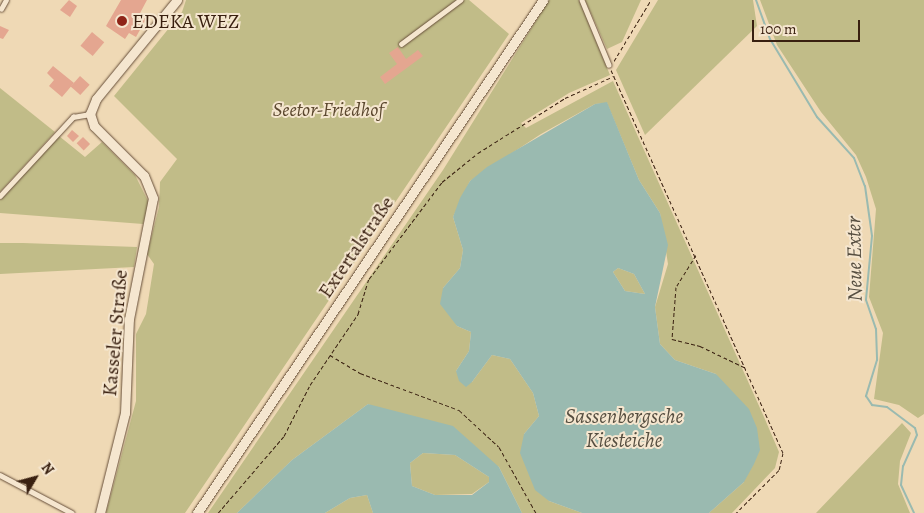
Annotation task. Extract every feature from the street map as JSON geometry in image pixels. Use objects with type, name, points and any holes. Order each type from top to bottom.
[{"type":"street","points":[[90,114],[96,99],[178,0]]},
{"type":"street","name":"Extertalstraße","points":[[197,513],[543,0]]},
{"type":"street","name":"Kasseler Straße","points":[[90,114],[94,126],[144,176],[153,198],[130,319],[125,413],[100,513]]},
{"type":"lane","points":[[1,9],[6,0]]},
{"type":"lane","points":[[401,44],[460,0]]},
{"type":"lane","points":[[582,0],[609,65]]},
{"type":"lane","points":[[0,196],[73,117],[90,114]]},
{"type":"lane","points":[[0,475],[72,513]]},
{"type":"path","points":[[651,0],[629,42],[609,65],[747,368],[779,442],[783,462],[736,513]]},
{"type":"path","points":[[218,513],[284,436],[329,355],[358,314],[369,279],[442,182],[478,153],[533,118],[614,76]]},
{"type":"path","points":[[696,255],[676,287],[677,320],[672,339],[700,346],[747,368]]},
{"type":"path","points":[[329,355],[360,373],[458,410],[499,447],[536,513]]},
{"type":"green space","name":"Seetor-Friedhof","points":[[186,0],[469,0],[509,34],[185,513],[106,513],[136,401],[136,334],[146,314],[154,264],[147,254],[159,207],[160,182],[177,159],[114,96],[182,12]]},
{"type":"green space","points":[[549,0],[579,0],[610,75],[569,93],[521,123],[526,128],[613,81],[779,452],[775,468],[732,513],[709,513],[744,482],[716,374],[675,360],[660,344],[655,307],[668,264],[660,213],[639,180],[607,103],[595,104],[541,134],[470,181],[453,217],[463,250],[460,268],[443,288],[457,326],[471,332],[469,351],[456,371],[472,382],[492,355],[510,359],[533,393],[539,416],[524,434],[549,501],[582,513],[522,513],[499,467],[368,404],[292,460],[237,513],[208,513],[443,170]]},
{"type":"green space","points":[[585,0],[641,0],[622,42],[607,49]]},
{"type":"green space","points":[[658,0],[753,0],[757,26],[645,135],[616,70]]},
{"type":"green space","points":[[760,0],[924,0],[924,414],[918,418],[899,405],[874,399],[883,333],[869,297],[876,209],[866,177],[856,155],[821,112],[777,45]]},
{"type":"green space","points":[[0,88],[55,132],[0,192]]},
{"type":"green space","points":[[59,136],[85,157],[102,142],[135,175],[149,203],[143,224],[0,213],[0,200]]},
{"type":"green space","points":[[0,243],[137,247],[134,267],[0,274]]},
{"type":"green space","points":[[618,268],[634,274],[645,294],[625,291],[613,272]]},
{"type":"green space","points":[[902,423],[911,433],[900,461],[898,484],[910,513],[816,513]]},
{"type":"green space","points":[[423,453],[455,455],[489,477],[489,482],[472,494],[435,495],[412,486],[410,463]]},
{"type":"green space","points":[[367,495],[373,513],[325,513],[350,498]]},
{"type":"water","name":"Sassenbergsche Kiesteiche","points":[[607,102],[639,180],[660,213],[668,245],[655,307],[660,344],[675,360],[716,374],[749,409],[757,428],[760,450],[744,482],[709,513],[582,513],[549,501],[535,490],[520,453],[524,434],[539,416],[533,393],[510,359],[492,355],[472,382],[466,387],[459,381],[456,371],[469,351],[471,332],[457,326],[440,304],[443,288],[460,268],[463,250],[453,217],[460,198],[470,181],[487,167],[595,104]],"holes":[[[618,268],[634,274],[645,294],[625,291],[613,272]]]},
{"type":"water","points":[[368,404],[453,426],[499,467],[522,513],[373,513],[367,495],[350,498],[325,513],[237,513],[292,460]],"holes":[[[423,453],[455,455],[489,477],[489,482],[472,495],[435,495],[412,486],[410,463]]]},
{"type":"building","points":[[69,0],[77,6],[70,17],[60,10]]},
{"type":"building","name":"EDEKA WEZ","points":[[121,0],[147,0],[139,15],[146,19],[136,37],[129,33],[125,39],[106,26]]},
{"type":"building","points":[[0,26],[9,30],[3,39],[0,38]]},
{"type":"building","points":[[92,32],[104,42],[93,56],[80,46]]},
{"type":"building","points":[[398,47],[406,59],[418,50],[423,56],[385,84],[380,77],[397,64],[389,53]]},
{"type":"building","points":[[53,66],[74,83],[62,97],[49,86],[54,80],[47,73]]},
{"type":"building","points":[[80,76],[90,85],[80,95],[71,86]]},
{"type":"building","points":[[72,130],[79,136],[73,142],[67,136]]},
{"type":"building","points":[[83,137],[90,144],[84,150],[77,143]]},
{"type":"waterway","name":"Neue Exter","points":[[756,0],[770,39],[817,117],[854,158],[865,186],[872,236],[866,300],[876,329],[877,360],[866,396],[872,405],[887,407],[915,428],[917,435],[903,466],[901,485],[914,513]]},
{"type":"place","name":"EDEKA WEZ","points":[[122,21]]}]
